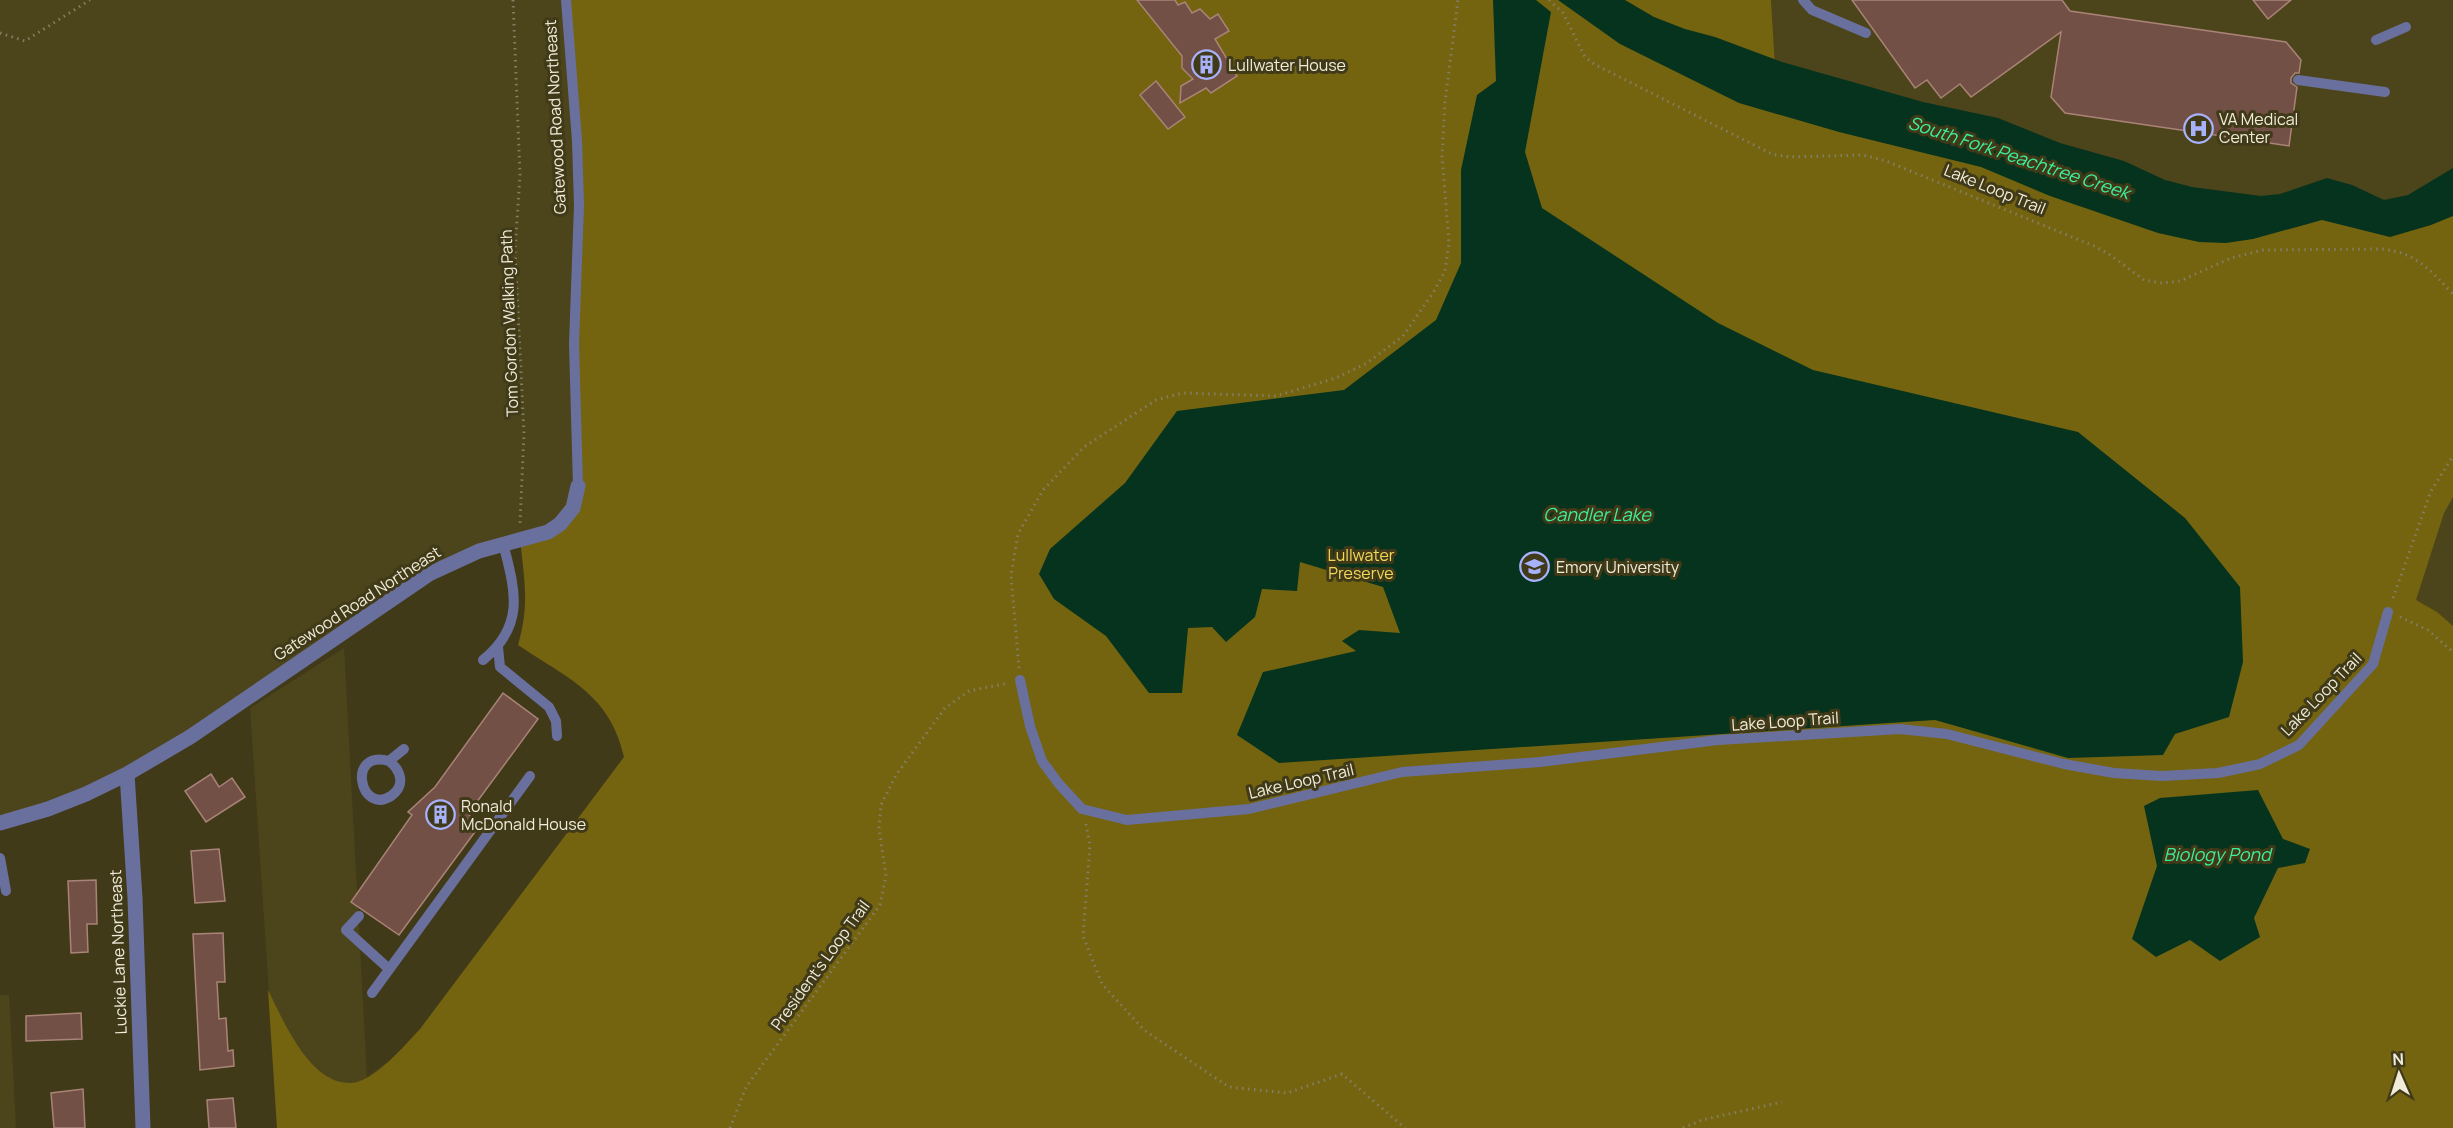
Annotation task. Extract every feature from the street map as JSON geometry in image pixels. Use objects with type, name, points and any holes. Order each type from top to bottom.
[{"type":"street","name":"Gatewood Road Northeast","points":[[0,822],[48,809],[127,774],[190,737],[429,574],[478,550],[548,532],[560,524],[573,508],[578,486]]},
{"type":"street","name":"Luckie Lane Northeast","points":[[127,774],[135,898],[143,1128]]},
{"type":"lane","name":"Gatewood Road Northeast","points":[[566,0],[579,205],[574,334],[578,486]]},
{"type":"lane","points":[[1803,0],[1812,10],[1866,33]]},
{"type":"lane","points":[[2376,40],[2406,27]]},
{"type":"lane","points":[[2298,80],[2385,92]]},
{"type":"lane","points":[[483,660],[498,647],[510,626],[514,608],[514,585],[503,543]]},
{"type":"lane","name":"Lake Loop Trail","points":[[1082,809],[1127,820],[1249,809],[1402,772],[1540,762],[1718,740],[1900,729],[1947,734],[2064,764],[2114,773],[2162,776],[2218,773],[2260,764],[2299,745],[2373,664],[2388,612]]},
{"type":"lane","points":[[498,647],[500,667],[549,707],[556,721],[557,736]]},
{"type":"lane","points":[[1020,680],[1030,726],[1042,761],[1082,809]]},
{"type":"lane","points":[[389,761],[404,749]]},
{"type":"lane","points":[[372,993],[530,776]]},
{"type":"lane","points":[[0,858],[6,891]]},
{"type":"lane","points":[[359,916],[346,930],[389,969]]},
{"type":"path","points":[[0,33],[25,41],[90,0]]},
{"type":"path","name":"Tom Gordon Walking Path","points":[[513,0],[520,175],[515,250],[525,434],[520,538]]},
{"type":"path","points":[[1020,680],[1011,575],[1018,534],[1043,490],[1084,447],[1156,400],[1182,393],[1276,396],[1336,378],[1367,363],[1403,336],[1434,293],[1445,271],[1449,243],[1442,156],[1445,102],[1458,0]]},
{"type":"path","name":"Lake Loop Trail","points":[[1549,0],[1563,13],[1585,57],[1594,64],[1772,154],[1789,157],[1863,155],[1886,161],[2094,246],[2109,254],[2144,280],[2162,283],[2180,281],[2231,258],[2263,250],[2382,249],[2397,250],[2412,256],[2425,265],[2453,294]]},
{"type":"path","points":[[2453,456],[2431,491],[2388,612],[2428,630],[2453,652]]},
{"type":"path","name":"President's Loop Trail","points":[[730,1128],[746,1087],[880,905],[886,876],[879,828],[881,805],[897,775],[945,708],[969,691],[1020,680]]},
{"type":"path","points":[[1082,809],[1090,845],[1083,936],[1102,984],[1144,1030],[1229,1088],[1287,1093],[1342,1074],[1405,1128]]},
{"type":"path","points":[[1683,1128],[1702,1120],[1782,1102]]},
{"type":"shaded area","name":"Lullwater Preserve","points":[[0,0],[1598,0],[1611,10],[1775,84],[1771,0],[2453,0],[2453,181],[2417,202],[2375,205],[2325,193],[2251,206],[2189,198],[2109,171],[1810,94],[1929,128],[2178,210],[2239,217],[2335,201],[2376,214],[2421,211],[2453,191],[2453,1128],[278,1128],[250,708],[344,648],[367,1077],[394,1057],[420,1029],[624,757],[615,537],[503,543],[454,561],[429,574],[385,603],[190,737],[127,774],[48,809],[0,823]]},
{"type":"shaded area","points":[[0,995],[9,995],[16,1128],[0,1128]]},
{"type":"green space","name":"Lullwater Preserve","points":[[566,0],[1771,0],[1776,84],[2107,185],[2376,214],[2453,191],[2453,497],[2444,513],[2416,600],[2437,612],[2453,626],[2453,1128],[277,1128],[268,990],[290,1033],[311,1062],[323,1074],[336,1081],[351,1083],[360,1081],[379,1070],[420,1029],[624,757],[617,735],[597,703],[569,678],[518,645],[525,604],[520,538],[547,532],[573,508],[579,205]]},
{"type":"water","name":"Candler Lake","points":[[1493,0],[1536,0],[1551,12],[1525,152],[1542,208],[1718,323],[1813,370],[2078,432],[2185,518],[2240,587],[2243,662],[2229,717],[2175,734],[2163,755],[2068,758],[1935,720],[1279,763],[1237,735],[1263,672],[1356,651],[1342,641],[1359,630],[1400,633],[1383,587],[1300,562],[1297,591],[1262,589],[1255,617],[1226,642],[1212,627],[1188,628],[1182,693],[1149,693],[1106,636],[1054,599],[1039,574],[1050,549],[1125,483],[1177,411],[1344,390],[1436,320],[1461,263],[1461,170],[1477,95],[1496,81]]},
{"type":"water","name":"South Fork Peachtree Creek","points":[[1558,0],[1625,0],[1654,17],[1782,62],[1923,102],[1998,118],[2060,143],[2124,161],[2165,180],[2192,187],[2261,196],[2280,194],[2327,178],[2352,185],[2384,200],[2408,195],[2453,168],[2453,216],[2390,237],[2322,220],[2253,239],[2226,243],[2199,242],[2158,233],[2050,196],[1981,167],[1839,132],[1739,103],[1620,44]]},
{"type":"water","name":"Biology Pond","points":[[2258,790],[2283,839],[2310,849],[2305,863],[2278,868],[2254,918],[2260,937],[2220,961],[2190,940],[2156,957],[2132,939],[2157,866],[2144,806],[2160,798]]},
{"type":"building","name":"Lullwater House","points":[[1137,0],[1175,0],[1178,5],[1185,2],[1192,13],[1200,9],[1210,19],[1218,14],[1229,31],[1215,39],[1237,76],[1211,93],[1206,88],[1180,103],[1181,86],[1193,79],[1182,68],[1182,56]]},
{"type":"building","points":[[1852,0],[2062,0],[2070,11],[2286,42],[2301,60],[2299,73],[2295,73],[2291,78],[2291,83],[2297,87],[2289,146],[2065,113],[2051,97],[2061,32],[1971,97],[1960,84],[1941,98],[1927,80],[1915,88]]},
{"type":"building","points":[[2253,0],[2291,0],[2268,19]]},
{"type":"building","points":[[1156,81],[1185,117],[1168,129],[1140,95]]},
{"type":"building","name":"Ronald McDonald House","points":[[503,693],[538,719],[468,814],[480,825],[399,935],[351,902],[412,815],[408,812],[435,787]]},
{"type":"building","points":[[211,774],[219,787],[232,778],[245,797],[206,822],[185,791]]},
{"type":"building","points":[[219,849],[225,901],[195,903],[191,851]]},
{"type":"building","points":[[96,880],[97,924],[87,924],[88,952],[71,953],[68,881]]},
{"type":"building","points":[[223,933],[225,982],[217,982],[219,1019],[226,1018],[228,1051],[233,1050],[234,1066],[200,1070],[193,934]]},
{"type":"building","points":[[81,1013],[82,1039],[26,1041],[26,1016]]},
{"type":"building","points":[[83,1089],[85,1128],[54,1128],[51,1093]]},
{"type":"building","points":[[233,1098],[236,1128],[209,1128],[207,1100]]},
{"type":"place","name":"Lullwater House","points":[[1207,65]]},
{"type":"place","name":"VA Medical Center","points":[[2198,128]]},
{"type":"place","name":"Emory University","points":[[1535,567]]},
{"type":"place","name":"Ronald McDonald House","points":[[440,815]]}]
